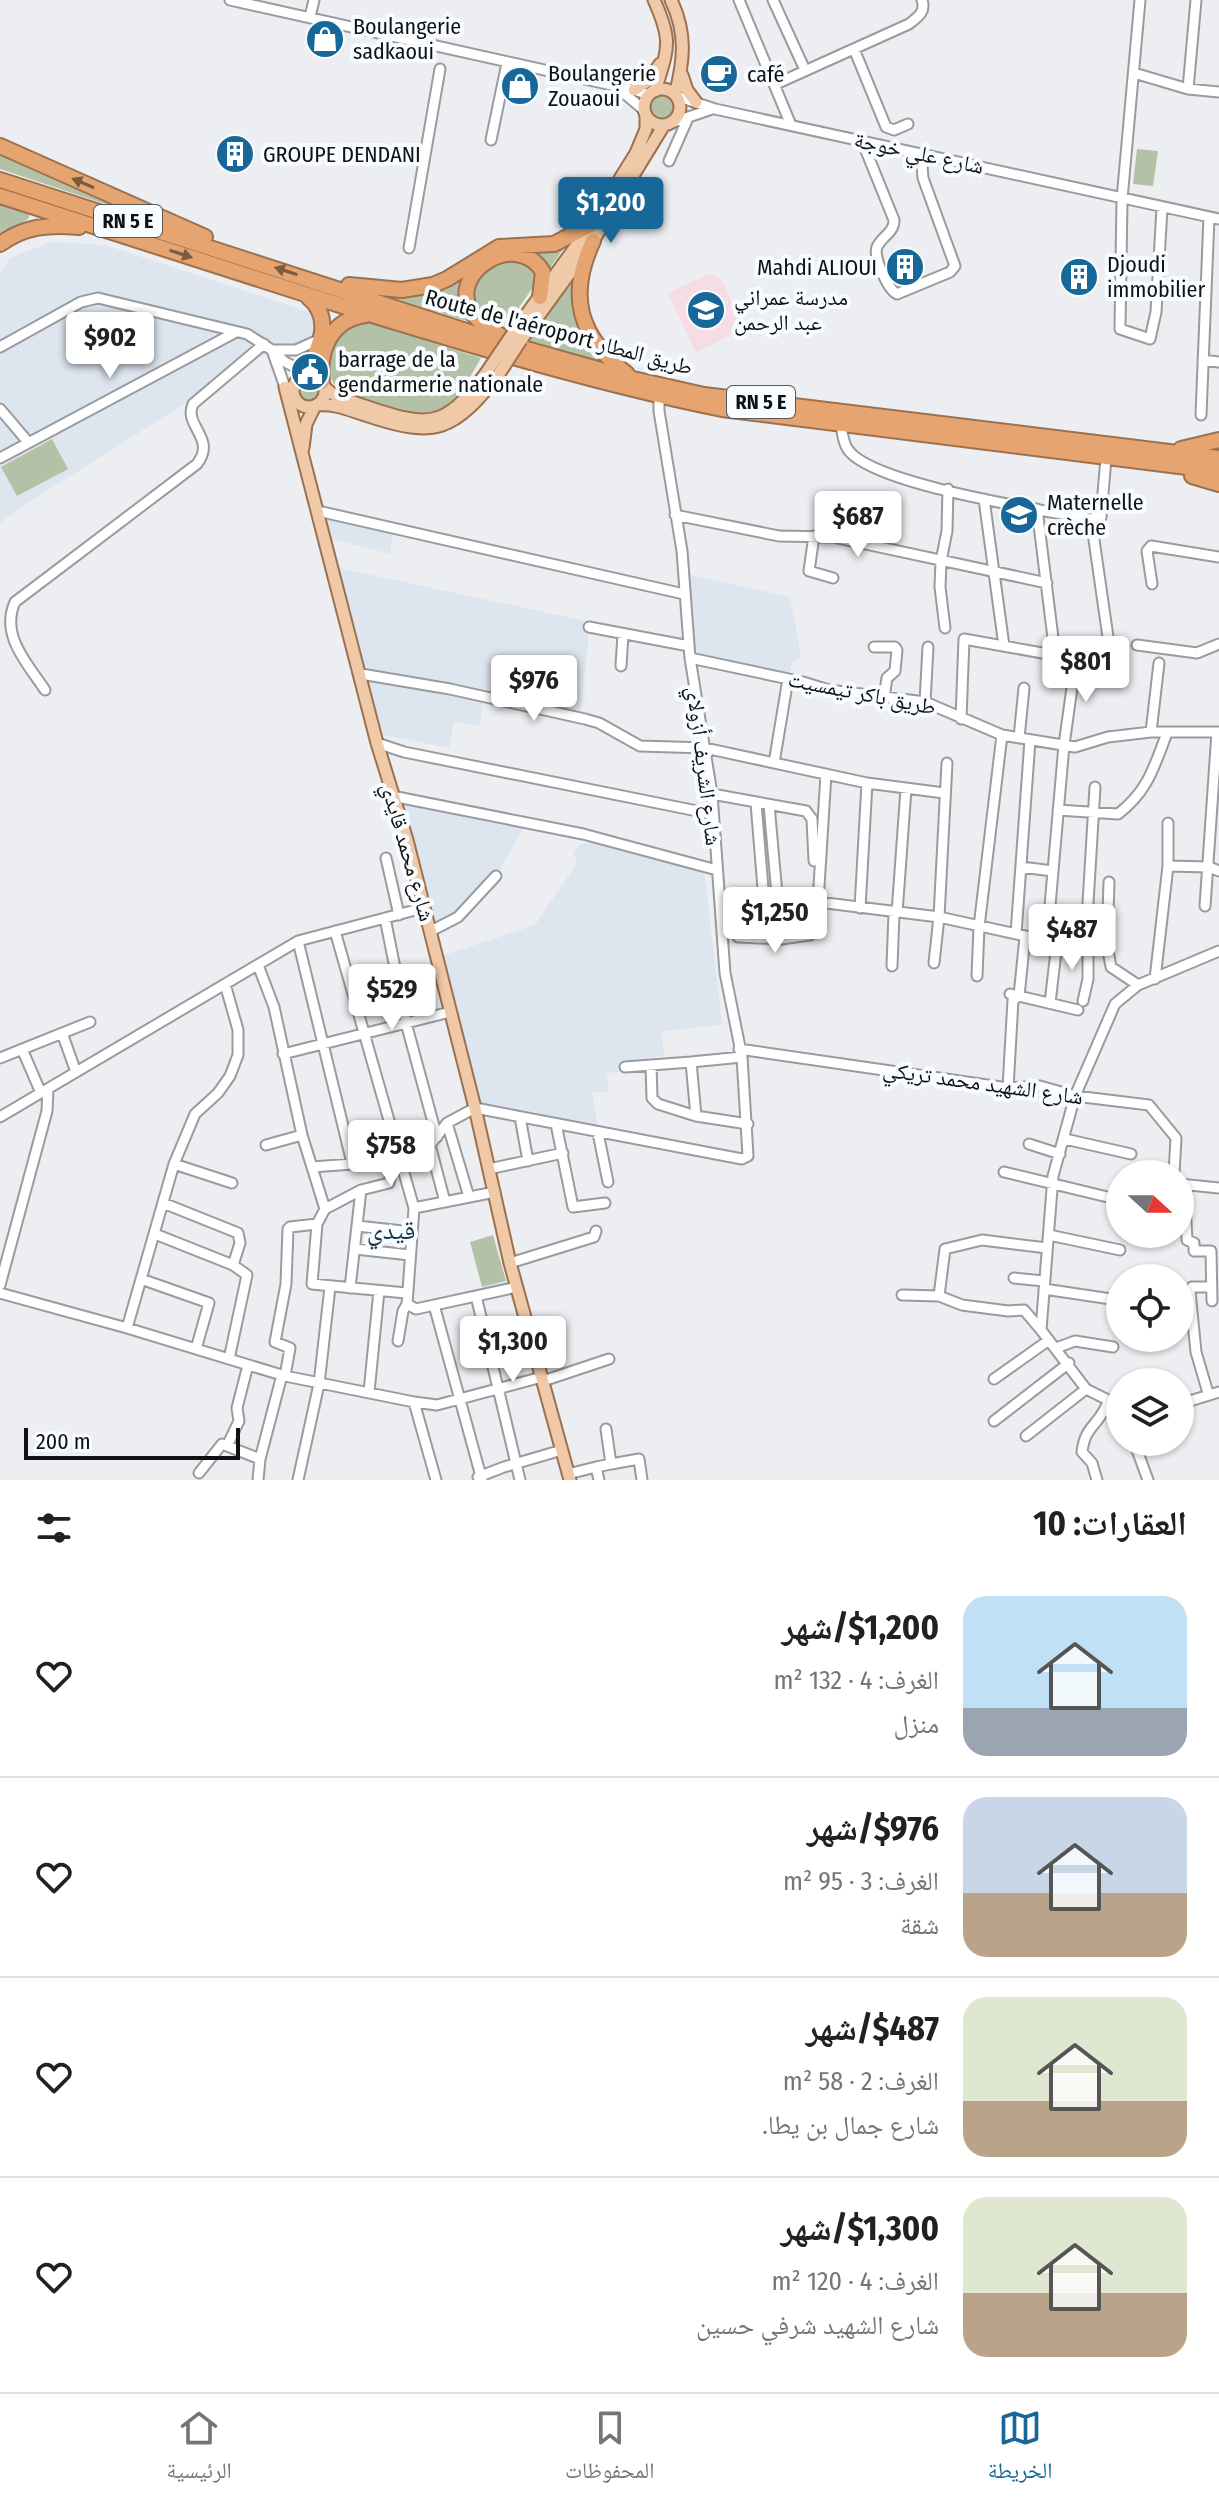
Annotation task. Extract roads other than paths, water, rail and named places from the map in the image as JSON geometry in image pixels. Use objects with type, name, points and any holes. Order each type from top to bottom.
[{"type":"highway","points":[[0,146],[256,261]]},
{"type":"highway","name":"Route de l'aéroport طريق المطار","points":[[0,180],[412,314],[516,339],[633,379],[704,395],[1138,455],[1219,458]]},
{"type":"highway","name":"Route de l'aéroport طريق المطار","points":[[0,196],[369,314],[568,373],[659,395],[722,409],[1106,458],[1138,455]]},
{"type":"highway","points":[[317,281],[388,290],[418,288],[447,279],[499,247],[554,244],[592,224]]},
{"type":"highway","points":[[0,244],[29,229],[45,225],[106,230]]},
{"type":"highway","points":[[593,241],[578,283],[580,303],[593,338],[604,354],[633,379]]},
{"type":"highway","points":[[516,339],[479,321],[471,310],[466,299],[474,273],[498,256],[517,253],[528,256],[543,272],[540,297]]},
{"type":"highway","points":[[304,294],[318,306],[322,316],[314,378]]},
{"type":"highway","points":[[314,378],[331,334],[344,321],[369,314]]},
{"type":"highway","points":[[1138,455],[1188,449],[1219,440]]},
{"type":"highway","points":[[1138,455],[1219,484]]},
{"type":"highway","name":"RN 5 E","points":[[1138,455],[1219,471]]},
{"type":"main road","points":[[654,0],[667,33],[667,49],[645,112],[646,129],[641,144],[592,224],[540,297],[516,339],[499,374],[472,406],[452,422],[436,429],[408,428],[332,405],[306,406],[292,393],[298,380],[314,378],[337,396],[404,419],[421,421],[441,418],[457,408],[516,339],[593,241],[667,124],[680,110],[675,95],[682,68]]},
{"type":"main road","points":[[671,0],[683,29],[684,83],[696,102]]},
{"type":"main road","points":[[634,90],[649,80],[667,49]]},
{"type":"main road","points":[[652,93],[666,90],[675,95]]},
{"type":"main road","points":[[645,112],[652,122],[667,124]]},
{"type":"main road","points":[[303,456],[306,424],[325,395],[314,378]]},
{"type":"main road","name":"شارع محمد قايدي","points":[[292,393],[292,414],[377,743],[431,931],[510,1263],[569,1477]]},
{"type":"street","points":[[230,0],[616,88],[652,93]]},
{"type":"street","points":[[310,17],[314,0]]},
{"type":"street","points":[[739,0],[791,125]]},
{"type":"street","points":[[773,0],[805,70]]},
{"type":"street","points":[[776,84],[918,17],[924,6],[922,0]]},
{"type":"street","points":[[1140,0],[1122,199],[1120,329],[1150,339],[1156,312],[1162,208]]},
{"type":"street","points":[[1188,89],[1196,0]]},
{"type":"street","points":[[854,49],[882,122],[894,130],[908,124]]},
{"type":"street","points":[[491,140],[507,63]]},
{"type":"street","points":[[409,248],[440,69]]},
{"type":"street","points":[[1134,73],[1188,89],[1219,92]]},
{"type":"street","points":[[616,88],[645,112]]},
{"type":"street","name":"شارع علي خوجة","points":[[675,95],[715,109],[1214,218]]},
{"type":"street","points":[[667,124],[699,111],[715,109]]},
{"type":"street","points":[[669,161],[688,118]]},
{"type":"street","points":[[862,141],[894,220],[893,229],[878,245],[876,255],[890,290],[897,294],[950,272],[955,266],[923,178],[921,153]]},
{"type":"street","points":[[1201,415],[1214,218]]},
{"type":"street","points":[[0,347],[81,302],[98,298],[247,334],[285,362],[314,378]]},
{"type":"street","points":[[0,458],[236,332]]},
{"type":"street","points":[[268,347],[289,352],[304,349],[321,338]]},
{"type":"street","points":[[268,347],[292,393]]},
{"type":"street","points":[[45,690],[9,633],[10,612],[15,602],[197,464],[203,456],[204,446],[191,417],[193,404],[268,347]]},
{"type":"street","points":[[1203,360],[1219,362]]},
{"type":"street","name":"شارع الشريف أزولاي","points":[[475,1108],[742,1159],[748,1156],[748,1124],[740,1053],[725,973],[712,794],[690,658],[682,551],[659,395]]},
{"type":"street","points":[[0,409],[28,442]]},
{"type":"street","points":[[841,424],[847,448],[863,463],[892,475],[984,499],[1091,519],[1101,517],[1106,458]]},
{"type":"street","points":[[945,628],[940,587],[947,531],[948,489]]},
{"type":"street","points":[[984,499],[1004,646]]},
{"type":"street","points":[[1037,509],[1055,654]]},
{"type":"street","points":[[318,511],[684,594]]},
{"type":"street","points":[[675,515],[779,536],[833,537],[1047,583]]},
{"type":"street","points":[[961,719],[964,639],[1105,664],[1111,658],[1091,519]]},
{"type":"street","points":[[814,536],[809,571],[833,578]]},
{"type":"street","points":[[1152,584],[1147,551],[1151,546],[1219,557]]},
{"type":"street","points":[[589,627],[689,646]]},
{"type":"street","points":[[621,666],[623,634]]},
{"type":"street","points":[[1137,645],[1197,653],[1219,644]]},
{"type":"street","points":[[874,647],[895,647],[897,650],[895,669],[887,678],[884,698]]},
{"type":"street","points":[[925,702],[928,647]]},
{"type":"street","name":"طريق باكر تيمسيت","points":[[690,658],[829,690],[925,702],[1002,735],[1075,747],[1108,737],[1151,732],[1218,732]]},
{"type":"street","points":[[1050,1003],[1053,871],[1064,745],[1076,659]]},
{"type":"street","points":[[1151,732],[1159,663]]},
{"type":"street","points":[[361,674],[464,692],[585,719],[599,723],[640,746],[705,748],[867,783],[944,793]]},
{"type":"street","points":[[774,763],[788,679]]},
{"type":"street","points":[[1008,1088],[1013,1000],[1021,936],[1024,688]]},
{"type":"street","points":[[1205,906],[1214,869],[1218,732]]},
{"type":"street","points":[[1058,810],[1118,814],[1140,796],[1167,733]]},
{"type":"street","points":[[977,976],[979,927],[1002,735]]},
{"type":"street","points":[[377,743],[404,752],[712,814]]},
{"type":"street","points":[[934,963],[947,763]]},
{"type":"street","points":[[826,774],[816,900],[821,904],[939,917],[1052,942],[1107,946]]},
{"type":"street","points":[[860,908],[867,783]]},
{"type":"street","points":[[1088,903],[1095,787]]},
{"type":"street","points":[[892,966],[906,789]]},
{"type":"street","points":[[712,794],[806,811],[812,819],[814,861]]},
{"type":"street","points":[[392,796],[583,834],[717,870]]},
{"type":"street","points":[[756,803],[767,937]]},
{"type":"street","points":[[769,805],[781,939]]},
{"type":"street","points":[[1155,979],[1168,866],[1168,823]]},
{"type":"street","points":[[386,858],[399,915]]},
{"type":"street","points":[[1168,866],[1214,869]]},
{"type":"street","points":[[1021,867],[1053,871]]},
{"type":"street","points":[[431,931],[458,917],[496,876]]},
{"type":"street","points":[[1109,882],[1107,946],[1111,967],[1138,985]]},
{"type":"street","points":[[1,1114],[298,941],[423,908]]},
{"type":"street","points":[[385,918],[445,1202]]},
{"type":"street","points":[[335,931],[365,1034],[396,1160],[414,1208],[407,1299],[398,1341]]},
{"type":"street","points":[[738,937],[781,939],[810,935]]},
{"type":"street","points":[[298,941],[352,1163]]},
{"type":"street","points":[[1015,995],[1050,1003],[1080,1005],[1088,979],[1088,946]]},
{"type":"street","points":[[1041,1330],[1053,1185],[1060,1154],[1075,1096],[1115,1004],[1138,985],[1219,951]]},
{"type":"street","points":[[258,965],[274,1007],[302,1135],[325,1209]]},
{"type":"street","points":[[127,1328],[174,1164],[195,1114],[218,1093],[230,1076],[238,1055],[238,1030],[225,984]]},
{"type":"street","points":[[283,1054],[450,1012]]},
{"type":"street","points":[[0,1058],[90,1022]]},
{"type":"street","points":[[62,1033],[76,1072]]},
{"type":"street","points":[[0,1285],[47,1111],[44,1091],[22,1049]]},
{"type":"street","name":"شارع الشهيد محمد تريكي","points":[[625,1067],[691,1062],[740,1053],[1008,1088],[1040,1086],[1075,1096],[1149,1105],[1176,1138],[1175,1160]]},
{"type":"street","points":[[691,1062],[696,1116]]},
{"type":"street","points":[[651,1065],[652,1098],[658,1104],[696,1116],[748,1124]]},
{"type":"street","points":[[312,1167],[396,1160],[415,1155],[433,1141],[447,1123],[475,1108]]},
{"type":"street","points":[[520,1117],[528,1161]]},
{"type":"street","points":[[447,1123],[469,1197]]},
{"type":"street","points":[[556,1124],[573,1207],[605,1203]]},
{"type":"street","points":[[598,1133],[608,1182]]},
{"type":"street","points":[[266,1145],[302,1135]]},
{"type":"street","points":[[1065,1139],[1131,1154]]},
{"type":"street","points":[[1029,1144],[1060,1154]]},
{"type":"street","points":[[489,1169],[563,1153]]},
{"type":"street","points":[[396,1160],[389,1183],[361,1190],[325,1209],[317,1224],[310,1281],[315,1285],[379,1291],[407,1299],[416,1309],[517,1287]]},
{"type":"street","points":[[174,1164],[232,1183]]},
{"type":"street","points":[[1004,1172],[1106,1197]]},
{"type":"street","points":[[1194,1185],[1219,1188]]},
{"type":"street","points":[[350,1288],[361,1190]]},
{"type":"street","points":[[414,1208],[495,1192]]},
{"type":"street","points":[[163,1203],[238,1233],[240,1243],[233,1265]]},
{"type":"street","points":[[1036,1212],[1050,1214]]},
{"type":"street","points":[[258,1480],[260,1459],[290,1350],[275,1342],[286,1284],[288,1229],[317,1224]]},
{"type":"street","points":[[357,1226],[412,1232]]},
{"type":"street","points":[[510,1263],[594,1237],[596,1231]]},
{"type":"street","points":[[155,1234],[233,1265],[248,1278],[229,1359]]},
{"type":"street","points":[[1049,1235],[1120,1250]]},
{"type":"street","points":[[939,1296],[945,1249],[982,1240],[1047,1248]]},
{"type":"street","points":[[1194,1248],[1194,1251],[1211,1251],[1212,1301]]},
{"type":"street","points":[[355,1249],[410,1255]]},
{"type":"street","points":[[1014,1278],[1106,1298]]},
{"type":"street","points":[[141,1279],[209,1303],[196,1349]]},
{"type":"street","points":[[298,1480],[319,1384],[330,1287]]},
{"type":"street","points":[[1194,1399],[1214,1392],[1196,1352],[1190,1292],[1192,1287],[1211,1287]]},
{"type":"street","points":[[369,1392],[379,1291]]},
{"type":"street","points":[[0,1293],[284,1376],[437,1405],[609,1359]]},
{"type":"street","points":[[902,1295],[939,1296],[962,1305],[1024,1310],[1069,1363],[1086,1389],[1106,1401]]},
{"type":"street","points":[[476,1296],[520,1480]]},
{"type":"street","points":[[434,1305],[480,1478],[515,1463],[562,1450]]},
{"type":"street","points":[[994,1379],[1052,1344],[1075,1341],[1106,1346]]},
{"type":"street","points":[[994,1421],[1069,1363]]},
{"type":"street","points":[[227,1446],[239,1421],[237,1408],[248,1365]]},
{"type":"street","points":[[1026,1436],[1086,1389]]},
{"type":"street","points":[[414,1402],[436,1480]]},
{"type":"street","points":[[1097,1480],[1092,1463],[1082,1452],[1086,1431],[1101,1420],[1106,1407]]},
{"type":"street","points":[[606,1429],[611,1464]]},
{"type":"street","points":[[199,1473],[222,1444],[260,1459]]},
{"type":"street","points":[[1139,1456],[1148,1480]]},
{"type":"street","points":[[569,1477],[596,1467],[639,1459],[642,1480]]},
{"type":"street","points":[[596,1467],[599,1480]]},
{"type":"place","name":"Boulangerie sadkaoui","points":[[325,39]]},
{"type":"place","name":"café","points":[[719,74]]},
{"type":"place","name":"Boulangerie Zouaoui","points":[[520,86]]},
{"type":"place","name":"GROUPE DENDANI","points":[[235,154]]},
{"type":"place","name":"Mahdi ALIOUI","points":[[905,267]]},
{"type":"place","name":"Djoudi immobilier","points":[[1079,277]]},
{"type":"place","name":"مدرسة عمراني عبد الرحمن","points":[[706,310]]},
{"type":"place","name":"barrage de la gendarmerie nationale","points":[[310,372]]},
{"type":"place","name":"Maternelle crèche","points":[[1019,515]]},
{"type":"district","name":"قيدي","points":[[391,1230]]}]
